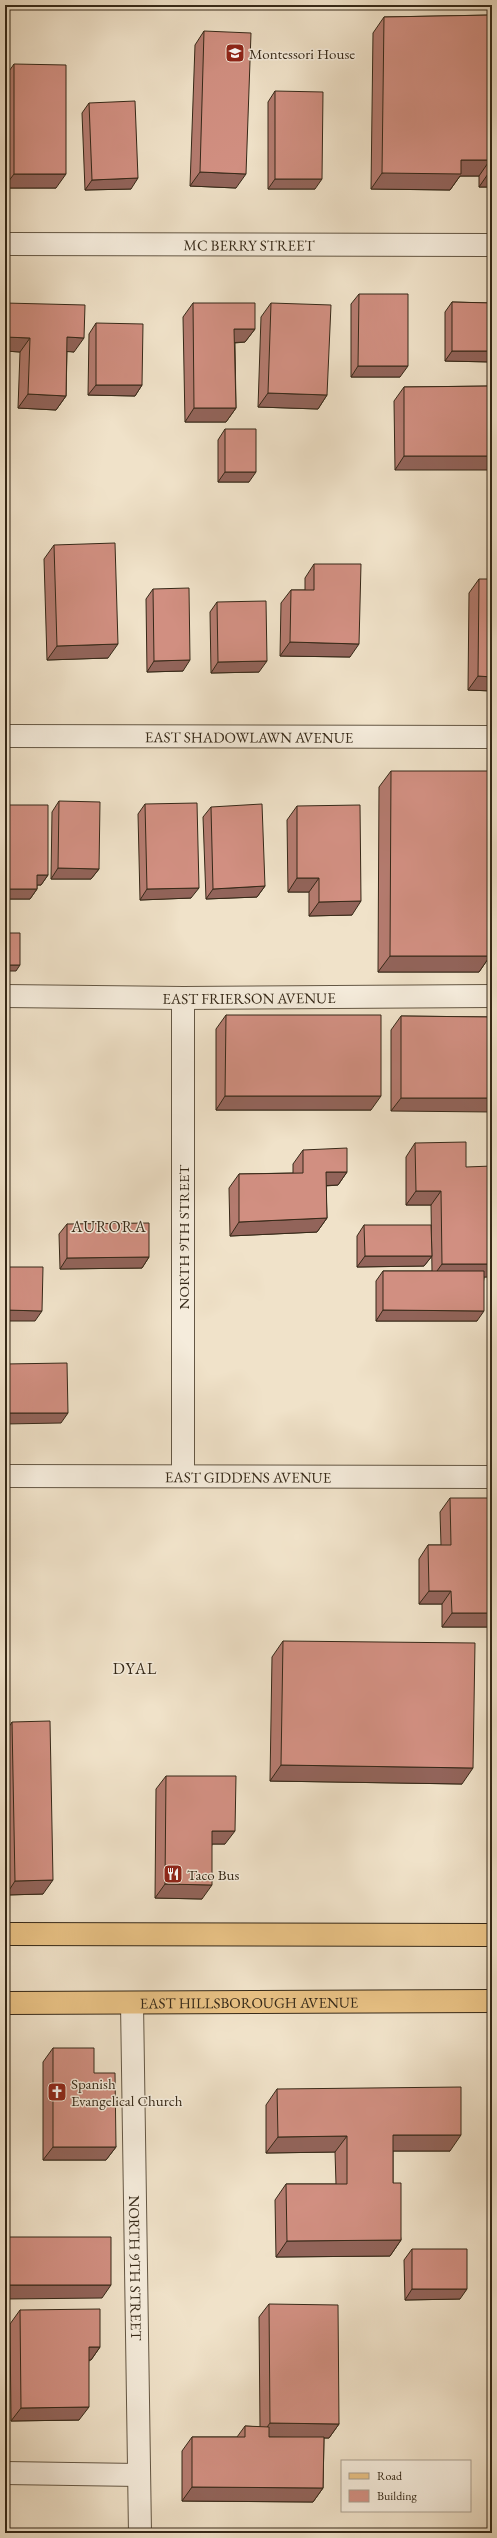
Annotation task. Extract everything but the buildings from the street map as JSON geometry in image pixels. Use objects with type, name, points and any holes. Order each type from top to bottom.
[{"type":"main road","points":[[5,1934],[492,1935]]},
{"type":"main road","name":"EAST HILLSBOROUGH AVENUE","points":[[5,2004],[492,2001]]},
{"type":"street","name":"MC BERRY STREET","points":[[5,244],[492,245]]},
{"type":"street","name":"EAST SHADOWLAWN AVENUE","points":[[5,736],[492,737]]},
{"type":"street","name":"EAST FRIERSON AVENUE","points":[[5,996],[183,998],[492,996]]},
{"type":"street","name":"NORTH 9TH STREET","points":[[183,998],[183,1476]]},
{"type":"street","name":"EAST GIDDENS AVENUE","points":[[5,1476],[492,1477]]},
{"type":"street","name":"NORTH 9TH STREET","points":[[132,2004],[140,2533]]},
{"type":"street","points":[[5,2473],[139,2475]]},
{"type":"place","name":"Montessori House","points":[[235,53]]},
{"type":"place","name":"Taco Bus","points":[[173,1874]]},
{"type":"place","name":"Spanish Evangelical Church","points":[[57,2092]]},
{"type":"district","name":"AURORA","points":[[109,1226]]},
{"type":"district","name":"DYAL","points":[[135,1668]]}]
